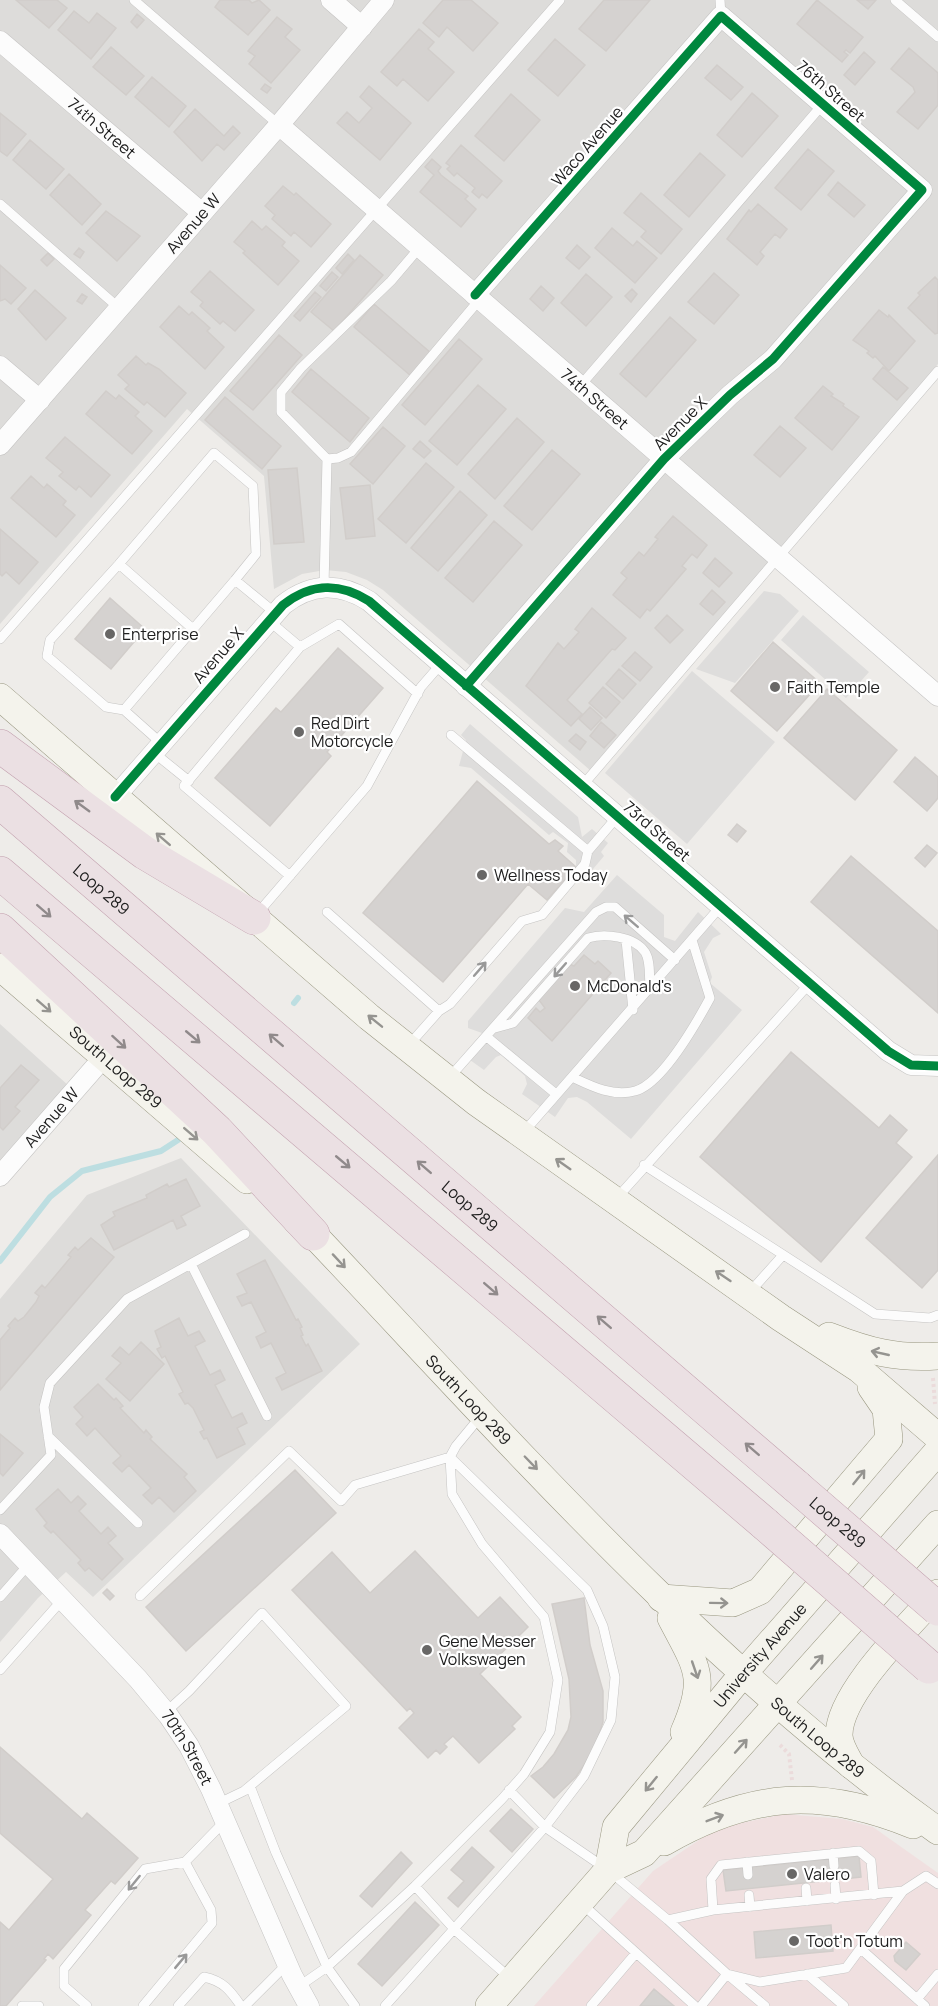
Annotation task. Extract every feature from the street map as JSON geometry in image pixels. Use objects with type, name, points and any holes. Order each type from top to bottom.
[{"type":"highway","points":[[0,746],[145,853],[254,918]]},
{"type":"highway","name":"Loop 289","points":[[0,802],[938,1609]]},
{"type":"highway","points":[[0,873],[765,1524],[934,1671]]},
{"type":"highway","points":[[0,930],[217,1131],[313,1234]]},
{"type":"main road","points":[[0,697],[406,1047],[522,1135],[781,1318],[859,1369],[938,1437]]},
{"type":"main road","name":"South Loop 289","points":[[0,968],[103,1058],[313,1234],[661,1598],[742,1675],[853,1769],[938,1833]]},
{"type":"main road","points":[[781,1318],[881,1355],[915,1358],[935,1366]]},
{"type":"main road","points":[[674,1755],[699,1694],[698,1676],[661,1598],[733,1603],[760,1591],[782,1566],[889,1439],[886,1409],[859,1369]]},
{"type":"main road","name":"University Avenue","points":[[608,1870],[616,1827],[742,1675],[938,1451]]},
{"type":"main road","points":[[644,1853],[778,1706],[938,1524]]},
{"type":"main road","points":[[853,1769],[839,1738],[841,1720],[847,1705],[858,1686],[938,1593]]},
{"type":"main road","points":[[501,1995],[608,1870],[685,1830],[723,1815],[762,1803],[805,1798],[843,1802],[938,1833]]},
{"type":"street","points":[[331,0],[362,27]]},
{"type":"street","name":"Avenue W","points":[[0,445],[279,126],[384,0]]},
{"type":"street","name":"76th Street","points":[[720,8],[823,104],[922,189]]},
{"type":"street","name":"Waco Avenue","points":[[478,297],[720,8]]},
{"type":"street","name":"74th Street","points":[[0,41],[202,213]]},
{"type":"street","name":"74th Street","points":[[279,126],[938,696]]},
{"type":"street","name":"Avenue X","points":[[466,686],[664,459],[730,395],[773,358],[922,189]]},
{"type":"street","points":[[0,366],[40,400]]},
{"type":"street","name":"Avenue X","points":[[115,797],[271,616],[302,592],[324,587],[346,589],[369,601]]},
{"type":"street","name":"73rd Street","points":[[369,601],[900,1059],[911,1065],[935,1066]]},
{"type":"street","name":"Avenue W","points":[[0,1176],[103,1058]]},
{"type":"street","name":"70th Street","points":[[0,1534],[166,1712],[189,1746],[287,1964],[309,2006]]},
{"type":"lane","points":[[134,0],[279,126]]},
{"type":"lane","points":[[0,639],[560,0]]},
{"type":"lane","points":[[895,0],[938,37]]},
{"type":"lane","points":[[580,386],[823,104]]},
{"type":"lane","points":[[0,204],[119,309]]},
{"type":"lane","points":[[324,587],[327,459],[281,412],[281,393],[301,368],[391,281],[420,247]]},
{"type":"lane","points":[[327,459],[338,458],[351,452],[478,297]]},
{"type":"lane","points":[[582,786],[938,371]]},
{"type":"lane","points":[[124,710],[256,554],[253,486],[214,453],[50,640],[47,656],[106,707],[124,710],[189,781]]},
{"type":"lane","points":[[119,564],[193,629]]},
{"type":"lane","points":[[235,580],[300,647]]},
{"type":"lane","points":[[290,876],[184,786],[300,647],[339,624],[418,694]]},
{"type":"lane","points":[[254,918],[367,786],[418,694],[441,664]]},
{"type":"lane","points":[[451,735],[588,851]]},
{"type":"lane","points":[[406,1047],[439,1011],[450,1004],[522,921],[542,915],[585,864],[588,851],[617,817]]},
{"type":"lane","points":[[522,1135],[721,906]]},
{"type":"lane","points":[[448,1080],[596,912],[606,907],[615,907],[675,960]]},
{"type":"lane","points":[[327,912],[439,1011]]},
{"type":"lane","points":[[494,1029],[513,1023],[588,938],[609,935],[626,940],[644,951],[648,958],[650,989]]},
{"type":"lane","points":[[626,940],[633,1010]]},
{"type":"lane","points":[[572,1077],[604,1091],[636,1091],[662,1071],[690,1032],[710,998],[692,940]]},
{"type":"lane","points":[[615,1201],[810,983]]},
{"type":"lane","points":[[487,1037],[556,1094]]},
{"type":"lane","points":[[644,1166],[875,1314],[934,1316],[938,1309]]},
{"type":"lane","points":[[0,1510],[51,1455],[44,1407],[50,1383],[127,1299],[245,1234]]},
{"type":"lane","points":[[748,1293],[783,1255]]},
{"type":"lane","points":[[190,1264],[267,1416]]},
{"type":"lane","points":[[298,1987],[327,1967],[415,1886],[524,1774],[550,1732],[558,1680],[544,1617],[482,1544],[452,1494],[450,1457],[456,1446],[483,1414]]},
{"type":"lane","points":[[48,1436],[138,1524]]},
{"type":"lane","points":[[140,1596],[289,1450],[340,1501],[355,1485],[450,1457]]},
{"type":"lane","points":[[385,2006],[546,1827],[584,1776],[611,1720],[615,1677],[603,1626],[587,1590],[450,1457]]},
{"type":"lane","points":[[0,1598],[29,1564]]},
{"type":"lane","points":[[0,1670],[63,1599]]},
{"type":"lane","points":[[87,2006],[64,1986],[64,1969],[145,1869],[185,1862],[221,1813],[250,1786],[346,1707],[262,1612],[189,1691],[166,1712]]},
{"type":"lane","points":[[250,1786],[327,1967],[355,2006]]},
{"type":"lane","points":[[509,1790],[546,1827],[608,1870],[765,2006]]},
{"type":"lane","points":[[713,1910],[711,1878],[721,1865],[833,1853],[859,1851],[871,1861],[874,1895]]},
{"type":"lane","points":[[833,1853],[834,1866]]},
{"type":"lane","points":[[804,1856],[805,1868]]},
{"type":"lane","points":[[777,1859],[778,1871]]},
{"type":"lane","points":[[143,2006],[212,1923],[211,1910],[185,1862]]},
{"type":"lane","points":[[747,1862],[748,1875]]},
{"type":"lane","points":[[727,1974],[760,1982],[846,1968],[862,1950],[903,1891],[926,1876],[938,1884]]},
{"type":"lane","points":[[835,1885],[836,1899]]},
{"type":"lane","points":[[415,1886],[455,1930],[501,1995]]},
{"type":"lane","points":[[806,1888],[807,1901]]},
{"type":"lane","points":[[668,1920],[713,1910],[903,1891]]},
{"type":"lane","points":[[779,1893],[780,1904]]},
{"type":"lane","points":[[749,1895],[750,1907]]},
{"type":"lane","points":[[580,1902],[695,2006]]},
{"type":"lane","points":[[862,1950],[925,2006]]},
{"type":"lane","points":[[591,2006],[636,1953]]},
{"type":"lane","points":[[178,2006],[204,1977],[218,1980],[243,2006],[287,1964]]},
{"type":"lane","points":[[701,2006],[727,1974]]},
{"type":"lane","points":[[807,1974],[844,2006]]},
{"type":"lane","points":[[917,1999],[938,1974]]},
{"type":"lane","points":[[22,2006],[39,2006]]},
{"type":"path","points":[[935,1366],[935,1404]]},
{"type":"path","points":[[780,1744],[789,1754],[792,1790]]},
{"type":"path","points":[[789,1754],[797,1745]]},
{"type":"shaded area","points":[[0,0],[938,0],[938,364],[591,771],[383,590],[367,580],[346,572],[325,570],[302,574],[274,589],[264,476],[187,409],[0,624]]},
{"type":"shaded area","points":[[764,591],[780,594],[799,611],[735,683],[696,669]]},
{"type":"shaded area","points":[[803,615],[869,672],[846,698],[781,640]]},
{"type":"shaded area","points":[[692,671],[775,742],[687,844],[605,773]]},
{"type":"shaded area","points":[[470,724],[578,817],[582,837],[592,829],[608,843],[601,852],[604,856],[588,875],[576,866],[576,860],[567,852],[568,843],[553,832],[549,835],[471,768],[459,766],[466,740],[461,735]]},
{"type":"shaded area","points":[[617,875],[664,915],[664,937],[675,941],[698,912],[721,934],[713,938],[704,952],[712,977],[710,983],[742,1010],[631,1139],[587,1102],[577,1097],[568,1098],[555,1117],[522,1094],[527,1084],[525,1076],[501,1055],[496,1057],[484,1070],[463,1055],[482,1033],[468,1028],[468,1021],[565,908],[584,912]]},
{"type":"shaded area","points":[[0,1024],[69,1086],[0,1165]]},
{"type":"shaded area","points":[[181,1158],[360,1344],[93,1597],[66,1572],[38,1598],[0,1642],[0,1299],[87,1195]]},
{"type":"shaded area","points":[[784,1814],[842,1819],[873,1827],[938,1873],[938,2006],[534,2006],[653,1871],[708,1834],[732,1825]]},
{"type":"building","points":[[16,0],[57,0],[67,8],[49,28]]},
{"type":"building","points":[[220,0],[249,0],[252,3],[259,0],[270,10],[248,35],[215,7]]},
{"type":"building","points":[[443,0],[471,0],[498,23],[473,51],[447,27],[439,37],[423,23]]},
{"type":"building","points":[[604,0],[650,0],[606,51],[579,29]]},
{"type":"building","points":[[817,0],[863,37],[850,53],[846,50],[844,52],[848,55],[842,62],[797,24]]},
{"type":"building","points":[[857,0],[876,0],[868,9]]},
{"type":"building","points":[[74,11],[89,23],[97,13],[116,28],[91,59],[58,30]]},
{"type":"building","points":[[137,14],[144,20],[137,28],[131,22]]},
{"type":"building","points":[[277,17],[292,29],[285,37],[300,50],[271,83],[249,64],[255,56],[248,51]]},
{"type":"building","points":[[419,29],[434,42],[428,49],[454,72],[428,101],[403,79],[397,86],[381,72]]},
{"type":"building","points":[[555,39],[585,65],[558,96],[528,70]]},
{"type":"building","points":[[111,47],[144,76],[126,95],[93,67]]},
{"type":"building","points":[[909,48],[938,73],[938,105],[918,129],[897,112],[915,92],[913,87],[891,69]]},
{"type":"building","points":[[864,52],[875,62],[855,85],[844,75]]},
{"type":"building","points":[[717,65],[743,87],[731,100],[705,78]]},
{"type":"building","points":[[152,77],[186,106],[169,127],[135,97]]},
{"type":"building","points":[[265,84],[271,88],[267,93],[261,89]]},
{"type":"building","points":[[369,86],[411,123],[380,160],[337,123],[347,112],[359,123],[372,108],[360,97]]},
{"type":"building","points":[[752,93],[778,116],[742,157],[717,135]]},
{"type":"building","points":[[511,94],[540,120],[504,161],[475,136]]},
{"type":"building","points":[[195,109],[224,136],[233,126],[240,133],[224,150],[217,144],[202,161],[174,132]]},
{"type":"building","points":[[0,113],[26,134],[7,156],[0,151]]},
{"type":"building","points":[[30,140],[64,169],[46,189],[13,160]]},
{"type":"building","points":[[461,145],[502,181],[487,198],[482,194],[479,198],[472,192],[475,188],[457,173],[454,176],[447,169],[450,166],[446,163]]},
{"type":"building","points":[[808,149],[834,171],[801,210],[775,188]]},
{"type":"building","points":[[700,153],[725,175],[689,217],[664,195]]},
{"type":"building","points":[[432,159],[441,167],[438,171],[441,175],[468,196],[465,199],[476,209],[461,227],[420,192],[434,175],[425,167]]},
{"type":"building","points":[[69,174],[101,204],[82,225],[50,195]]},
{"type":"building","points":[[838,182],[865,205],[854,217],[828,195]]},
{"type":"building","points":[[283,186],[294,195],[296,193],[331,224],[311,247],[294,232],[291,236],[272,219],[275,215],[265,206]]},
{"type":"building","points":[[641,193],[682,229],[661,254],[641,237],[646,231],[624,213]]},
{"type":"building","points":[[758,204],[787,229],[780,238],[775,234],[760,252],[764,256],[757,265],[727,239],[749,210],[751,212]]},
{"type":"building","points":[[106,211],[140,236],[117,261],[86,233]]},
{"type":"building","points":[[252,221],[262,230],[266,226],[285,242],[282,246],[299,261],[278,285],[234,242]]},
{"type":"building","points":[[612,228],[633,246],[637,241],[657,258],[635,283],[595,248]]},
{"type":"building","points":[[577,245],[590,257],[579,269],[566,258]]},
{"type":"building","points":[[79,248],[84,252],[80,258],[74,254]]},
{"type":"building","points":[[48,253],[54,259],[47,266],[41,260]]},
{"type":"building","points":[[348,254],[354,260],[342,274],[336,268]]},
{"type":"building","points":[[360,255],[383,275],[334,331],[311,312]]},
{"type":"building","points":[[0,265],[26,288],[11,304],[5,299],[0,301]]},
{"type":"building","points":[[210,271],[254,310],[235,331],[223,321],[220,324],[200,306],[203,302],[191,292]]},
{"type":"building","points":[[332,272],[338,277],[326,291],[320,286]]},
{"type":"building","points":[[714,273],[739,295],[714,324],[688,302]]},
{"type":"building","points":[[586,274],[612,297],[586,326],[561,303]]},
{"type":"building","points":[[935,277],[938,280],[938,333],[935,334],[908,308],[920,295],[918,293]]},
{"type":"building","points":[[541,286],[554,298],[543,311],[530,299]]},
{"type":"building","points":[[632,289],[637,294],[631,302],[625,296]]},
{"type":"building","points":[[35,290],[66,318],[46,340],[18,309]]},
{"type":"building","points":[[315,292],[321,297],[300,321],[294,316]]},
{"type":"building","points":[[82,294],[87,297],[82,304],[77,301]]},
{"type":"building","points":[[374,304],[431,353],[411,376],[354,327]]},
{"type":"building","points":[[179,306],[189,315],[192,312],[210,328],[207,331],[224,347],[205,369],[160,327]]},
{"type":"building","points":[[879,310],[888,317],[889,315],[915,341],[889,371],[875,356],[873,358],[867,353],[869,351],[853,340]]},
{"type":"building","points":[[670,317],[696,340],[646,397],[620,374]]},
{"type":"building","points":[[279,335],[302,355],[253,410],[230,391]]},
{"type":"building","points":[[459,339],[482,359],[425,425],[402,405]]},
{"type":"building","points":[[136,356],[146,365],[148,363],[159,369],[186,393],[165,417],[147,402],[144,405],[125,389],[129,385],[118,375]]},
{"type":"building","points":[[883,367],[908,388],[897,400],[873,379]]},
{"type":"building","points":[[311,369],[369,418],[350,442],[292,392]]},
{"type":"building","points":[[478,385],[506,409],[457,465],[429,441]]},
{"type":"building","points":[[823,386],[833,394],[831,396],[859,417],[832,450],[795,418]]},
{"type":"building","points":[[106,391],[116,399],[119,395],[139,412],[135,416],[152,431],[132,454],[86,414]]},
{"type":"building","points":[[225,397],[281,446],[262,469],[205,420]]},
{"type":"building","points":[[517,418],[544,442],[495,499],[468,474]]},
{"type":"building","points":[[780,426],[806,448],[780,477],[754,455]]},
{"type":"building","points":[[383,427],[405,446],[373,484],[350,464]]},
{"type":"building","points":[[65,437],[110,475],[91,497],[79,486],[76,490],[59,476],[63,472],[46,458]]},
{"type":"building","points":[[420,441],[431,451],[424,458],[413,449]]},
{"type":"building","points":[[552,450],[580,474],[532,530],[504,506]]},
{"type":"building","points":[[426,463],[454,487],[406,543],[378,519]]},
{"type":"building","points":[[297,468],[304,542],[274,544],[268,470]]},
{"type":"building","points":[[31,476],[44,488],[47,484],[66,501],[63,505],[75,515],[56,537],[11,498]]},
{"type":"building","points":[[370,485],[375,536],[346,539],[340,488]]},
{"type":"building","points":[[460,491],[487,515],[438,571],[411,548]]},
{"type":"building","points":[[673,516],[707,545],[697,558],[692,554],[682,566],[686,569],[650,611],[647,609],[640,618],[613,595],[627,578],[621,573],[639,552],[644,556],[658,539],[655,537]]},
{"type":"building","points":[[494,521],[522,545],[473,602],[445,578]]},
{"type":"building","points":[[0,529],[38,562],[19,584],[6,572],[2,576],[0,574]]},
{"type":"building","points":[[715,558],[732,573],[719,587],[703,573]]},
{"type":"building","points":[[712,590],[725,602],[713,615],[700,604]]},
{"type":"building","name":"Enterprise","points":[[110,598],[145,629],[111,669],[75,639]]},
{"type":"building","points":[[592,608],[626,638],[615,650],[612,649],[567,700],[582,714],[571,726],[526,686],[558,643],[564,649],[579,632],[575,629]]},
{"type":"building","points":[[667,615],[683,630],[670,643],[655,628]]},
{"type":"building","name":"Faith Temple","points":[[773,642],[820,683],[777,731],[731,691]]},
{"type":"building","name":"Red Dirt Motorcycle","points":[[338,648],[383,688],[327,752],[331,756],[270,826],[215,778],[276,708],[281,712]]},
{"type":"building","points":[[635,652],[652,667],[640,681],[622,666]]},
{"type":"building","points":[[619,669],[636,684],[623,699],[606,684]]},
{"type":"building","points":[[603,687],[620,702],[606,718],[589,703]]},
{"type":"building","points":[[827,689],[897,750],[855,800],[784,738]]},
{"type":"building","points":[[590,707],[602,718],[591,730],[579,719]]},
{"type":"building","points":[[601,722],[616,735],[604,748],[590,736]]},
{"type":"building","points":[[576,734],[586,742],[580,750],[569,741]]},
{"type":"building","points":[[915,757],[938,777],[938,798],[927,811],[894,782]]},
{"type":"building","name":"Wellness Today","points":[[477,781],[549,844],[555,840],[563,846],[558,851],[576,867],[547,900],[528,884],[443,982],[363,913]]},
{"type":"building","points":[[737,824],[746,831],[737,842],[728,835]]},
{"type":"building","points":[[927,845],[937,853],[925,867],[915,858]]},
{"type":"building","points":[[851,856],[938,931],[938,1013],[811,902]]},
{"type":"building","name":"McDonald's","points":[[584,955],[595,964],[598,961],[611,973],[552,1041],[528,1018],[536,1008],[540,1012],[545,1008],[539,1000],[569,964],[574,966]]},
{"type":"building","points":[[791,1052],[879,1128],[890,1115],[907,1130],[896,1143],[912,1157],[821,1262],[700,1157]]},
{"type":"building","points":[[21,1065],[39,1080],[15,1107],[20,1111],[3,1130],[0,1127],[0,1088]]},
{"type":"building","points":[[938,1155],[938,1270],[922,1288],[866,1238]]},
{"type":"building","points":[[186,1179],[200,1206],[181,1216],[186,1225],[177,1229],[173,1220],[114,1250],[101,1225],[115,1216],[113,1212],[147,1198],[146,1195],[167,1184],[169,1187]]},
{"type":"building","points":[[91,1238],[114,1257],[0,1390],[0,1340],[10,1328],[8,1326],[15,1318],[18,1321],[24,1317],[39,1296],[35,1293],[42,1285],[45,1288],[71,1257],[68,1255],[75,1247],[78,1250]]},
{"type":"building","points":[[265,1260],[296,1320],[298,1319],[302,1327],[300,1328],[303,1335],[301,1336],[306,1346],[308,1344],[322,1371],[282,1390],[276,1378],[286,1373],[271,1343],[261,1348],[256,1337],[266,1332],[251,1302],[242,1306],[237,1297],[247,1293],[237,1274]]},
{"type":"building","points":[[179,1318],[188,1336],[199,1331],[205,1341],[195,1346],[210,1375],[220,1370],[225,1380],[215,1385],[232,1418],[242,1413],[247,1423],[237,1428],[245,1444],[217,1458],[207,1438],[204,1439],[200,1432],[204,1430],[193,1408],[188,1403],[185,1404],[179,1394],[183,1392],[165,1356],[162,1358],[157,1349],[161,1347],[155,1331]]},
{"type":"building","points":[[141,1342],[164,1364],[130,1401],[106,1379],[121,1363],[112,1356],[120,1347],[129,1355]]},
{"type":"building","points":[[98,1384],[114,1400],[116,1398],[123,1406],[120,1408],[144,1433],[146,1430],[152,1437],[150,1439],[187,1474],[184,1477],[196,1491],[174,1512],[159,1497],[152,1504],[143,1495],[151,1488],[129,1465],[122,1472],[113,1463],[121,1456],[95,1428],[87,1436],[76,1424],[83,1417],[74,1407]]},
{"type":"building","points":[[0,1434],[23,1453],[3,1476],[0,1473]]},
{"type":"building","points":[[295,1470],[336,1513],[186,1651],[146,1607]]},
{"type":"building","points":[[58,1489],[71,1503],[78,1496],[86,1504],[79,1511],[101,1534],[108,1527],[116,1536],[108,1543],[123,1559],[102,1580],[89,1568],[85,1571],[78,1563],[81,1560],[53,1531],[51,1533],[44,1526],[47,1523],[36,1509]]},
{"type":"building","name":"Gene Messer Volkswagen","points":[[415,1551],[478,1618],[500,1597],[528,1627],[480,1674],[521,1717],[512,1726],[515,1729],[479,1763],[453,1736],[444,1744],[447,1747],[440,1754],[436,1750],[428,1758],[399,1728],[414,1713],[410,1708],[407,1711],[292,1590],[332,1552],[370,1593]]},
{"type":"building","points":[[107,1589],[114,1596],[110,1600],[103,1593]]},
{"type":"building","points":[[584,1598],[590,1645],[603,1691],[603,1722],[594,1750],[576,1777],[554,1798],[531,1776],[554,1754],[568,1730],[571,1717],[569,1679],[552,1604]]},
{"type":"building","points":[[0,1747],[82,1819],[87,1813],[138,1858],[115,1884],[111,1881],[85,1910],[91,1915],[53,1959],[48,1954],[44,1959],[46,1960],[6,2006],[0,2006],[0,1922],[9,1930],[53,1879],[0,1833]]},
{"type":"building","points":[[511,1809],[533,1829],[512,1852],[490,1831]]},
{"type":"building","points":[[472,1847],[494,1867],[458,1907],[448,1898],[464,1881],[451,1870]]},
{"type":"building","points":[[401,1852],[412,1863],[372,1907],[360,1896]]},
{"type":"building","name":"Valero","points":[[859,1856],[861,1877],[726,1891],[723,1870]]},
{"type":"building","points":[[415,1902],[439,1925],[382,1986],[358,1964]]},
{"type":"building","name":"Toot'n Totum","points":[[831,1925],[833,1951],[756,1958],[754,1932]]},
{"type":"building","points":[[906,1942],[920,1954],[906,1970],[895,1961],[894,1956]]},
{"type":"building","points":[[654,1989],[674,2006],[640,2006]]},
{"type":"waterway","points":[[294,1003],[298,998]]},
{"type":"waterway","points":[[0,1261],[50,1197],[82,1171],[161,1151],[178,1140]]},
{"type":"cycle path","points":[[466,686],[664,459],[730,395],[773,359],[922,190],[721,16],[475,295]]},
{"type":"cycle path","points":[[115,797],[283,605],[304,592],[315,589],[336,588],[347,591],[369,601],[888,1051],[911,1065],[938,1066]]},
{"type":"place","name":"Enterprise","points":[[110,634]]},
{"type":"place","name":"Faith Temple","points":[[775,687]]},
{"type":"place","name":"Red Dirt Motorcycle","points":[[299,732]]},
{"type":"place","name":"Wellness Today","points":[[482,875]]},
{"type":"place","name":"McDonald's","points":[[575,986]]},
{"type":"place","name":"Gene Messer Volkswagen","points":[[427,1650]]},
{"type":"place","name":"Valero","points":[[792,1874]]},
{"type":"place","name":"Toot'n Totum","points":[[794,1941]]}]
